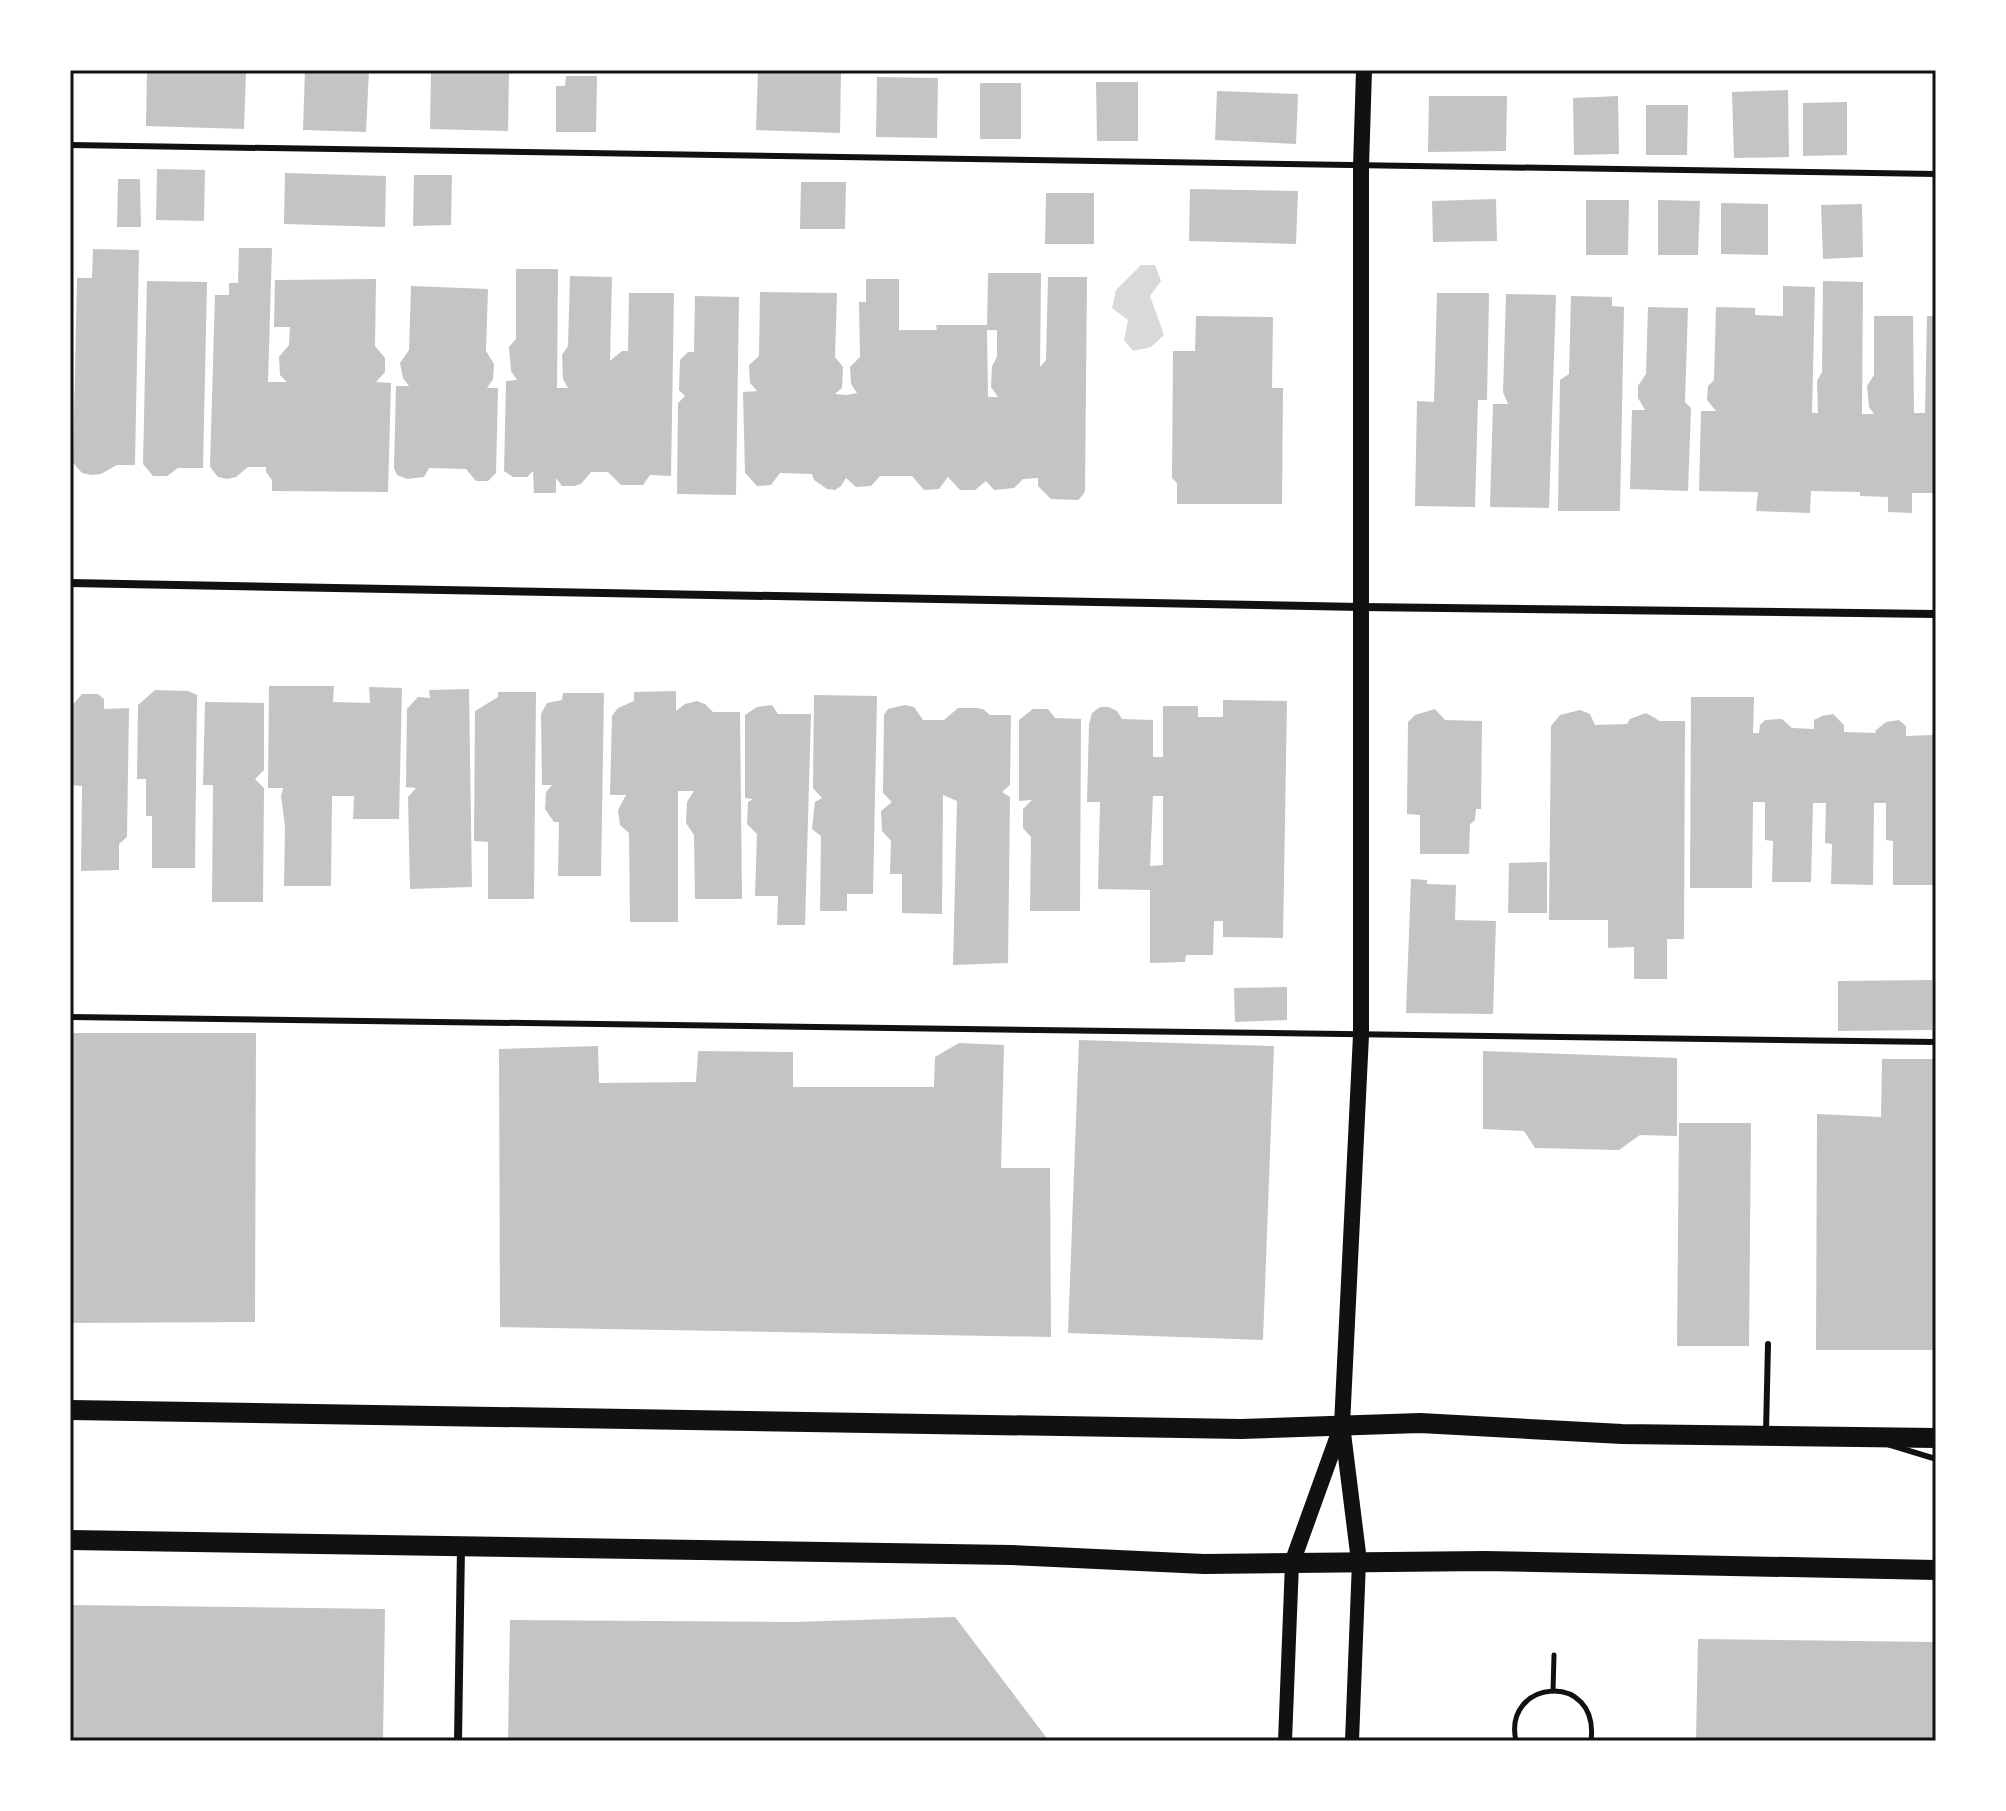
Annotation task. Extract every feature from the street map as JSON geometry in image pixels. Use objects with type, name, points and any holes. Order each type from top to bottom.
[{"type":"main road","points":[[1359,1561],[1342,1425],[1361,1035],[1361,167],[1364,70]]},
{"type":"main road","points":[[70,1410],[1241,1429],[1420,1423],[1622,1434],[1936,1438]]},
{"type":"main road","points":[[1292,1563],[1342,1425]]},
{"type":"main road","points":[[70,1540],[996,1555],[1204,1564],[1501,1561],[1936,1570]]},
{"type":"street","points":[[70,583],[1361,607],[1936,614]]},
{"type":"street","points":[[458,1741],[461,1547]]},
{"type":"street","points":[[1352,1741],[1359,1561]]},
{"type":"street","points":[[1285,1741],[1292,1563]]},
{"type":"lane","points":[[70,145],[1936,174]]},
{"type":"lane","points":[[70,1017],[1936,1042]]},
{"type":"lane","points":[[1766,1435],[1768,1344]]},
{"type":"lane","points":[[1864,1437],[1936,1459]]},
{"type":"path","points":[[1553,1691],[1554,1655]]},
{"type":"path","points":[[1516,1741],[1514,1724],[1518,1712],[1536,1694],[1553,1691],[1573,1696],[1584,1704],[1590,1716],[1591,1741]]},
{"type":"shaded area","points":[[1141,265],[1155,265],[1161,281],[1150,296],[1164,335],[1151,347],[1133,351],[1124,340],[1128,320],[1112,308],[1116,290]]},
{"type":"building","points":[[147,70],[246,71],[244,129],[146,126]]},
{"type":"building","points":[[305,70],[369,70],[366,132],[303,130]]},
{"type":"building","points":[[431,70],[509,72],[508,131],[430,129]]},
{"type":"building","points":[[758,70],[841,70],[840,133],[756,130]]},
{"type":"building","points":[[566,76],[597,76],[596,132],[556,132],[556,86],[565,86]]},
{"type":"building","points":[[877,77],[938,78],[937,138],[876,137]]},
{"type":"building","points":[[1096,82],[1138,82],[1138,141],[1097,141]]},
{"type":"building","points":[[980,83],[1021,83],[1021,139],[980,139]]},
{"type":"building","points":[[1788,90],[1789,157],[1734,158],[1732,92]]},
{"type":"building","points":[[1217,91],[1298,94],[1296,144],[1215,140]]},
{"type":"building","points":[[1429,96],[1507,96],[1506,151],[1428,152]]},
{"type":"building","points":[[1618,96],[1619,154],[1574,155],[1573,98]]},
{"type":"building","points":[[1847,102],[1847,155],[1803,156],[1803,103]]},
{"type":"building","points":[[1646,105],[1688,105],[1687,155],[1646,155]]},
{"type":"building","points":[[157,169],[205,170],[204,221],[156,220]]},
{"type":"building","points":[[285,173],[386,176],[385,227],[284,224]]},
{"type":"building","points":[[414,175],[452,175],[451,225],[413,226]]},
{"type":"building","points":[[118,179],[140,179],[141,227],[117,227]]},
{"type":"building","points":[[801,182],[846,182],[845,229],[800,229]]},
{"type":"building","points":[[1190,189],[1298,191],[1296,244],[1189,241]]},
{"type":"building","points":[[1046,193],[1094,193],[1094,244],[1045,244]]},
{"type":"building","points":[[1496,199],[1497,241],[1433,242],[1432,201]]},
{"type":"building","points":[[1586,200],[1629,200],[1628,255],[1586,255]]},
{"type":"building","points":[[1658,200],[1700,201],[1698,255],[1658,255]]},
{"type":"building","points":[[1721,203],[1768,204],[1768,255],[1721,254]]},
{"type":"building","points":[[1862,204],[1863,257],[1823,259],[1821,205]]},
{"type":"building","points":[[239,248],[272,248],[268,382],[287,382],[280,375],[279,357],[289,345],[290,327],[274,327],[275,280],[376,279],[375,346],[385,358],[385,372],[376,382],[391,383],[388,492],[272,491],[272,480],[266,467],[248,467],[236,477],[227,479],[218,477],[210,467],[215,295],[229,295],[229,283],[238,283]]},
{"type":"building","points":[[93,249],[139,250],[135,465],[117,465],[101,474],[91,475],[82,473],[73,463],[77,278],[92,278]]},
{"type":"building","points":[[516,269],[558,269],[557,388],[568,388],[563,379],[562,355],[568,346],[570,276],[612,277],[610,361],[622,351],[628,351],[629,293],[674,293],[671,476],[650,475],[643,485],[621,485],[608,472],[591,472],[581,484],[562,486],[556,478],[556,493],[534,493],[533,471],[527,477],[513,477],[504,471],[506,381],[517,380],[511,371],[509,347],[516,339]]},
{"type":"building","points":[[988,273],[1041,273],[1040,367],[1046,360],[1048,277],[1087,277],[1085,491],[1078,500],[1051,499],[1038,486],[1038,478],[1023,479],[1014,488],[994,490],[986,481],[975,490],[960,490],[948,477],[939,489],[924,490],[912,476],[880,476],[871,486],[856,487],[846,478],[835,490],[827,489],[814,480],[812,474],[780,473],[771,485],[757,486],[745,473],[743,392],[757,391],[750,383],[749,365],[759,356],[760,292],[837,293],[835,357],[843,367],[842,388],[835,394],[857,393],[851,384],[850,367],[860,357],[859,302],[866,302],[866,279],[899,279],[899,330],[937,330],[936,325],[987,325]],"holes":[[[987,330],[997,330],[997,357],[992,366],[991,387],[998,397],[988,397]]]},
{"type":"building","points":[[147,281],[207,282],[203,468],[178,468],[167,476],[153,476],[143,464]]},
{"type":"building","points":[[1823,281],[1863,282],[1862,414],[1874,414],[1869,407],[1867,386],[1874,375],[1874,316],[1913,316],[1914,413],[1925,413],[1927,316],[1936,316],[1936,493],[1912,493],[1912,513],[1888,512],[1888,497],[1860,496],[1860,492],[1811,491],[1810,513],[1756,511],[1758,492],[1699,491],[1701,411],[1716,411],[1707,400],[1708,386],[1714,380],[1716,307],[1755,308],[1755,315],[1783,316],[1783,286],[1815,287],[1812,413],[1818,413],[1817,381],[1822,372]]},
{"type":"building","points":[[411,286],[488,289],[486,351],[494,364],[493,379],[487,388],[498,388],[496,473],[488,481],[476,481],[466,469],[429,468],[424,477],[407,479],[397,475],[394,468],[396,386],[409,386],[403,378],[400,363],[409,350]]},
{"type":"building","points":[[1437,293],[1489,293],[1487,400],[1478,400],[1475,507],[1415,506],[1417,401],[1434,402]]},
{"type":"building","points":[[1506,294],[1556,295],[1549,508],[1490,507],[1493,404],[1508,404],[1503,392]]},
{"type":"building","points":[[695,296],[739,297],[736,495],[677,494],[678,403],[685,396],[679,390],[680,360],[688,352],[694,352]]},
{"type":"building","points":[[1571,296],[1612,297],[1612,306],[1624,307],[1620,511],[1558,511],[1560,380],[1569,374]]},
{"type":"building","points":[[1648,307],[1688,308],[1685,402],[1691,408],[1688,491],[1630,489],[1632,410],[1645,410],[1638,398],[1638,386],[1646,374]]},
{"type":"building","points":[[1196,316],[1273,317],[1272,388],[1283,388],[1282,504],[1177,504],[1177,483],[1172,478],[1173,351],[1195,351]]},
{"type":"building","points":[[269,686],[334,686],[333,702],[370,703],[369,687],[402,688],[399,819],[353,819],[354,796],[332,796],[331,886],[284,886],[283,788],[268,788]]},
{"type":"building","points":[[469,689],[472,887],[410,889],[408,797],[416,788],[406,787],[407,709],[418,697],[430,698],[429,690]]},
{"type":"building","points":[[155,690],[188,691],[197,695],[195,868],[152,868],[152,816],[146,816],[146,779],[137,779],[138,705]]},
{"type":"building","points":[[676,691],[676,711],[685,704],[697,701],[713,712],[740,712],[742,899],[695,899],[694,835],[686,823],[687,802],[694,791],[678,791],[678,922],[630,922],[629,833],[620,825],[618,810],[626,795],[610,795],[612,716],[618,708],[634,701],[634,692]]},
{"type":"building","points":[[498,692],[536,692],[534,899],[488,899],[488,842],[474,841],[475,711],[498,697]]},
{"type":"building","points":[[563,693],[604,693],[601,876],[558,876],[559,822],[554,822],[545,809],[546,792],[552,785],[542,785],[541,714],[547,703],[562,700]]},
{"type":"building","points":[[82,694],[98,694],[104,699],[104,709],[129,708],[127,837],[119,844],[119,870],[81,871],[82,786],[70,785],[70,708]]},
{"type":"building","points":[[814,695],[877,696],[873,894],[847,894],[847,911],[820,911],[821,836],[812,829],[815,802],[822,798],[813,788]]},
{"type":"building","points":[[1691,697],[1754,697],[1753,733],[1759,733],[1760,725],[1765,720],[1782,719],[1792,728],[1814,729],[1814,720],[1833,714],[1844,725],[1844,732],[1876,733],[1886,722],[1899,720],[1906,726],[1906,736],[1932,735],[1936,731],[1933,885],[1893,885],[1893,841],[1886,840],[1886,803],[1874,803],[1873,885],[1831,884],[1832,844],[1825,843],[1826,803],[1813,803],[1811,882],[1772,882],[1773,841],[1765,840],[1765,802],[1753,802],[1752,888],[1690,888]]},
{"type":"building","points":[[1223,700],[1287,701],[1283,938],[1223,937],[1223,921],[1214,921],[1213,955],[1186,955],[1185,962],[1150,963],[1150,890],[1098,889],[1100,802],[1087,802],[1092,713],[1100,707],[1109,707],[1117,711],[1122,719],[1153,720],[1153,757],[1163,757],[1163,706],[1198,706],[1198,717],[1223,717]],"holes":[[[1153,796],[1163,796],[1163,865],[1150,866]]]},
{"type":"building","points":[[205,702],[264,703],[264,770],[255,779],[264,788],[263,902],[212,902],[213,785],[203,785]]},
{"type":"building","points":[[772,705],[778,714],[811,714],[805,925],[777,925],[778,896],[755,896],[757,834],[747,824],[748,802],[753,799],[745,798],[745,715],[757,707]]},
{"type":"building","points":[[905,705],[914,707],[923,720],[944,720],[958,708],[983,709],[990,715],[1011,715],[1010,785],[1002,792],[1010,797],[1008,963],[953,965],[957,801],[943,795],[942,914],[902,913],[902,874],[890,874],[891,841],[882,831],[881,811],[892,802],[883,793],[884,715],[888,709]]},
{"type":"building","points":[[1033,709],[1048,709],[1055,718],[1081,719],[1080,911],[1030,911],[1031,837],[1023,828],[1023,809],[1032,800],[1019,801],[1019,720]]},
{"type":"building","points":[[1435,709],[1445,720],[1482,721],[1481,809],[1476,809],[1475,820],[1470,824],[1469,854],[1420,854],[1420,815],[1407,814],[1408,722],[1415,715]]},
{"type":"building","points":[[1580,710],[1590,714],[1595,725],[1627,724],[1630,719],[1646,713],[1660,721],[1685,721],[1684,939],[1667,939],[1667,979],[1634,979],[1634,947],[1608,948],[1608,920],[1549,920],[1551,726],[1560,715]]},
{"type":"building","points":[[1547,862],[1547,913],[1508,913],[1509,863]]},
{"type":"building","points":[[1411,879],[1427,880],[1427,884],[1456,885],[1455,920],[1496,921],[1493,1014],[1406,1013]]},
{"type":"building","points":[[1932,980],[1932,1030],[1838,1031],[1838,981]]},
{"type":"building","points":[[1287,987],[1287,1020],[1235,1022],[1234,988]]},
{"type":"building","points":[[70,1033],[256,1033],[255,1322],[70,1323]]},
{"type":"building","points":[[1079,1040],[1274,1046],[1263,1340],[1068,1333]]},
{"type":"building","points":[[959,1043],[1004,1045],[1001,1168],[1050,1168],[1051,1337],[500,1327],[499,1049],[598,1046],[599,1083],[696,1082],[698,1051],[793,1052],[793,1087],[934,1087],[935,1057]]},
{"type":"building","points":[[1483,1051],[1677,1058],[1677,1136],[1640,1135],[1619,1150],[1535,1148],[1524,1131],[1483,1129]]},
{"type":"building","points":[[1882,1059],[1936,1059],[1933,1350],[1816,1350],[1817,1114],[1881,1117]]},
{"type":"building","points":[[1679,1123],[1751,1123],[1749,1346],[1677,1346]]},
{"type":"building","points":[[70,1605],[385,1609],[383,1741],[70,1741]]},
{"type":"building","points":[[955,1617],[1049,1741],[508,1741],[510,1620],[793,1622]]},
{"type":"building","points":[[1698,1639],[1936,1642],[1936,1741],[1696,1741]]}]
